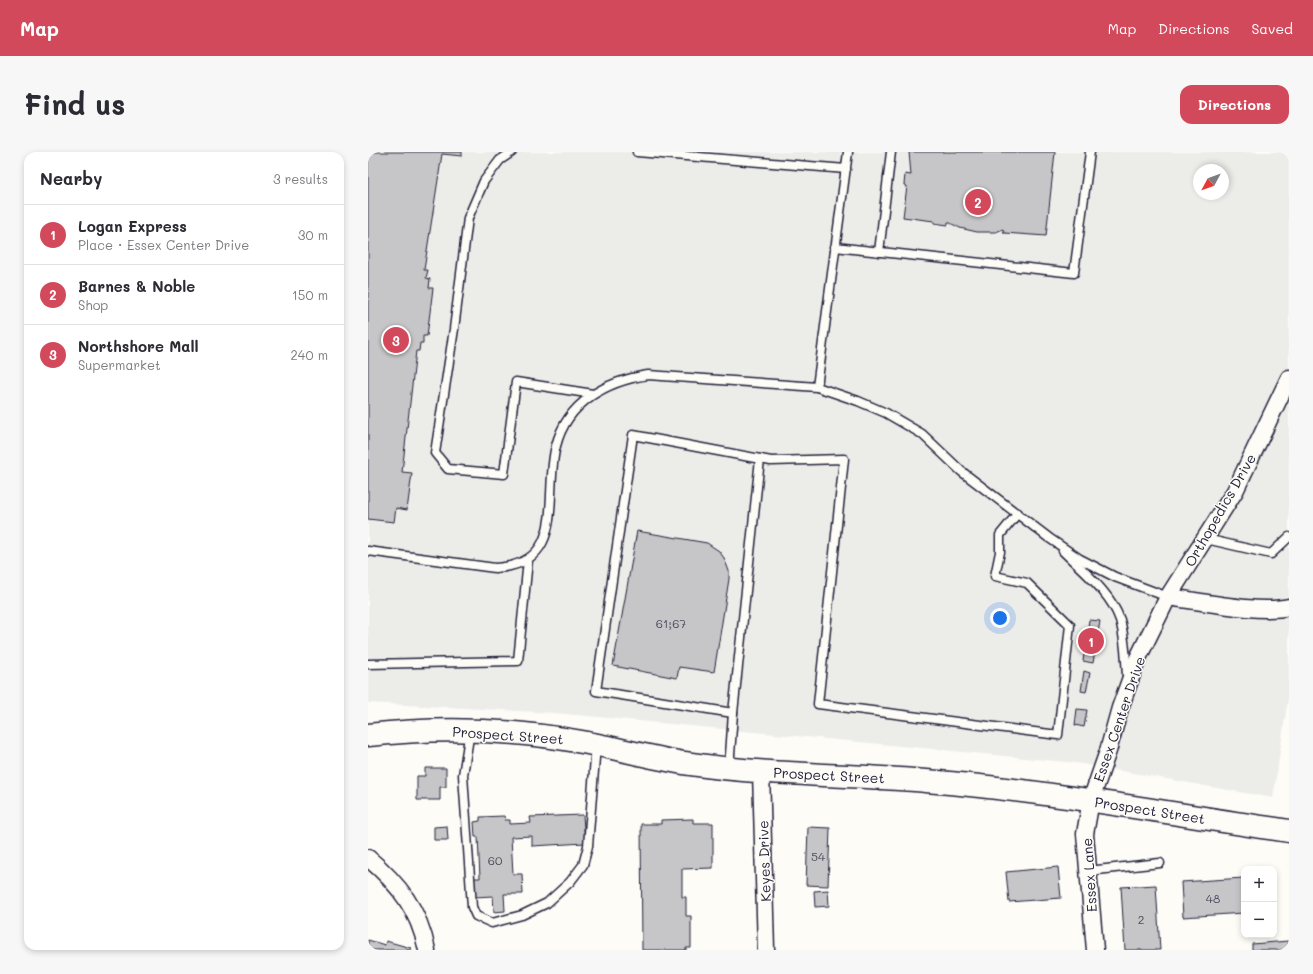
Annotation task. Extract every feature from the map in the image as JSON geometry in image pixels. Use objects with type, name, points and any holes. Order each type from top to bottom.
[{"type":"street","name":"Orthopedics Drive","points":[[1168,597],[1206,539],[1244,473],[1289,378]]},
{"type":"street","points":[[1168,597],[1256,609],[1281,609],[1289,607]]},
{"type":"street","name":"Essex Center Drive","points":[[1091,800],[1108,751],[1120,708],[1138,658],[1168,597]]},
{"type":"street","name":"Prospect Street","points":[[368,734],[424,730],[470,730],[546,736],[596,744],[690,764],[730,769],[936,781],[1091,800],[1289,831]]},
{"type":"street","name":"Keyes Drive","points":[[761,771],[766,950]]},
{"type":"street","name":"Essex Lane","points":[[1091,800],[1085,834],[1094,950]]},
{"type":"street","points":[[368,858],[386,873],[407,898],[423,930],[427,950]]},
{"type":"lane","points":[[512,152],[500,160],[484,181],[468,218],[454,329],[435,453],[448,469],[504,474],[516,382],[593,394]]},
{"type":"lane","points":[[637,152],[846,169]]},
{"type":"lane","points":[[817,387],[848,152]]},
{"type":"lane","points":[[879,252],[891,152]]},
{"type":"lane","points":[[836,247],[1074,273],[1090,152]]},
{"type":"lane","points":[[368,551],[495,568],[510,567],[528,560],[542,546],[549,529],[555,447],[561,431],[572,414],[593,394],[609,384],[630,377],[648,375],[817,387],[858,401],[906,423],[922,434],[961,471],[1049,538],[1080,558],[1115,577],[1168,597]]},
{"type":"lane","points":[[733,713],[596,691],[633,435],[771,461],[844,459],[818,704],[1058,735],[1070,625],[1027,584],[996,576],[997,563],[995,559],[1000,535],[1018,513]]},
{"type":"lane","points":[[730,769],[733,713],[760,459]]},
{"type":"lane","points":[[1206,539],[1271,554],[1289,537]]},
{"type":"lane","points":[[1049,538],[1098,587],[1112,604],[1120,620],[1128,685]]},
{"type":"lane","points":[[368,664],[518,660],[528,560]]},
{"type":"lane","points":[[470,730],[463,775],[472,906],[476,916],[492,923],[522,915],[547,903],[570,882],[583,865],[588,846],[596,744]]},
{"type":"lane","points":[[1088,871],[1160,863]]},
{"type":"shaded area","points":[[368,152],[1289,152],[1289,692],[1273,798],[1077,763],[556,713],[368,703]]},
{"type":"building","points":[[368,152],[462,152],[462,156],[442,154],[424,270],[428,270],[426,278],[430,279],[429,288],[433,288],[427,336],[423,336],[423,343],[420,343],[419,351],[416,351],[402,472],[412,473],[407,510],[396,508],[394,522],[368,519]]},
{"type":"building","points":[[909,152],[1055,152],[1046,236],[1004,233],[1003,229],[996,232],[977,232],[960,228],[948,222],[948,225],[934,223],[934,221],[903,217],[907,186],[904,185],[905,174],[911,175]]},
{"type":"building","points":[[637,531],[707,543],[719,551],[724,558],[729,571],[729,579],[714,672],[679,667],[677,678],[613,666]]},
{"type":"building","points":[[1089,620],[1100,621],[1093,663],[1083,661]]},
{"type":"building","points":[[1084,671],[1090,673],[1086,692],[1081,691]]},
{"type":"building","points":[[1077,709],[1087,710],[1084,727],[1075,725]]},
{"type":"building","points":[[425,768],[446,768],[446,787],[440,787],[440,800],[417,800],[417,776],[425,776]]},
{"type":"building","points":[[583,815],[585,843],[532,846],[532,836],[511,837],[513,874],[522,874],[523,894],[504,894],[505,911],[494,912],[493,896],[475,897],[473,878],[480,878],[478,837],[475,837],[474,822],[480,821],[480,817],[504,816],[505,820],[510,820],[510,824],[531,823],[530,817]]},
{"type":"building","points":[[693,819],[693,823],[713,823],[713,868],[682,869],[682,897],[686,897],[686,916],[691,916],[691,948],[686,948],[686,950],[642,950],[641,824],[661,824],[661,820]]},
{"type":"building","points":[[447,826],[448,840],[434,840],[434,827]]},
{"type":"building","points":[[808,827],[830,828],[828,886],[806,885]]},
{"type":"building","points":[[1058,867],[1061,898],[1009,902],[1006,872]]},
{"type":"building","points":[[1241,878],[1241,913],[1183,917],[1181,882]]},
{"type":"building","points":[[1156,885],[1160,950],[1125,950],[1121,887]]},
{"type":"building","points":[[828,890],[829,906],[815,907],[814,891]]},
{"type":"building","points":[[368,940],[385,945],[386,941],[411,948],[410,950],[368,950]]},
{"type":"building","points":[[1288,941],[1289,950],[1252,950],[1252,944]]},
{"type":"place","name":"Barnes & Noble","points":[[978,202]]},
{"type":"place","name":"Northshore Mall","points":[[396,340]]},
{"type":"place","name":"Logan Express","points":[[1091,641]]}]
